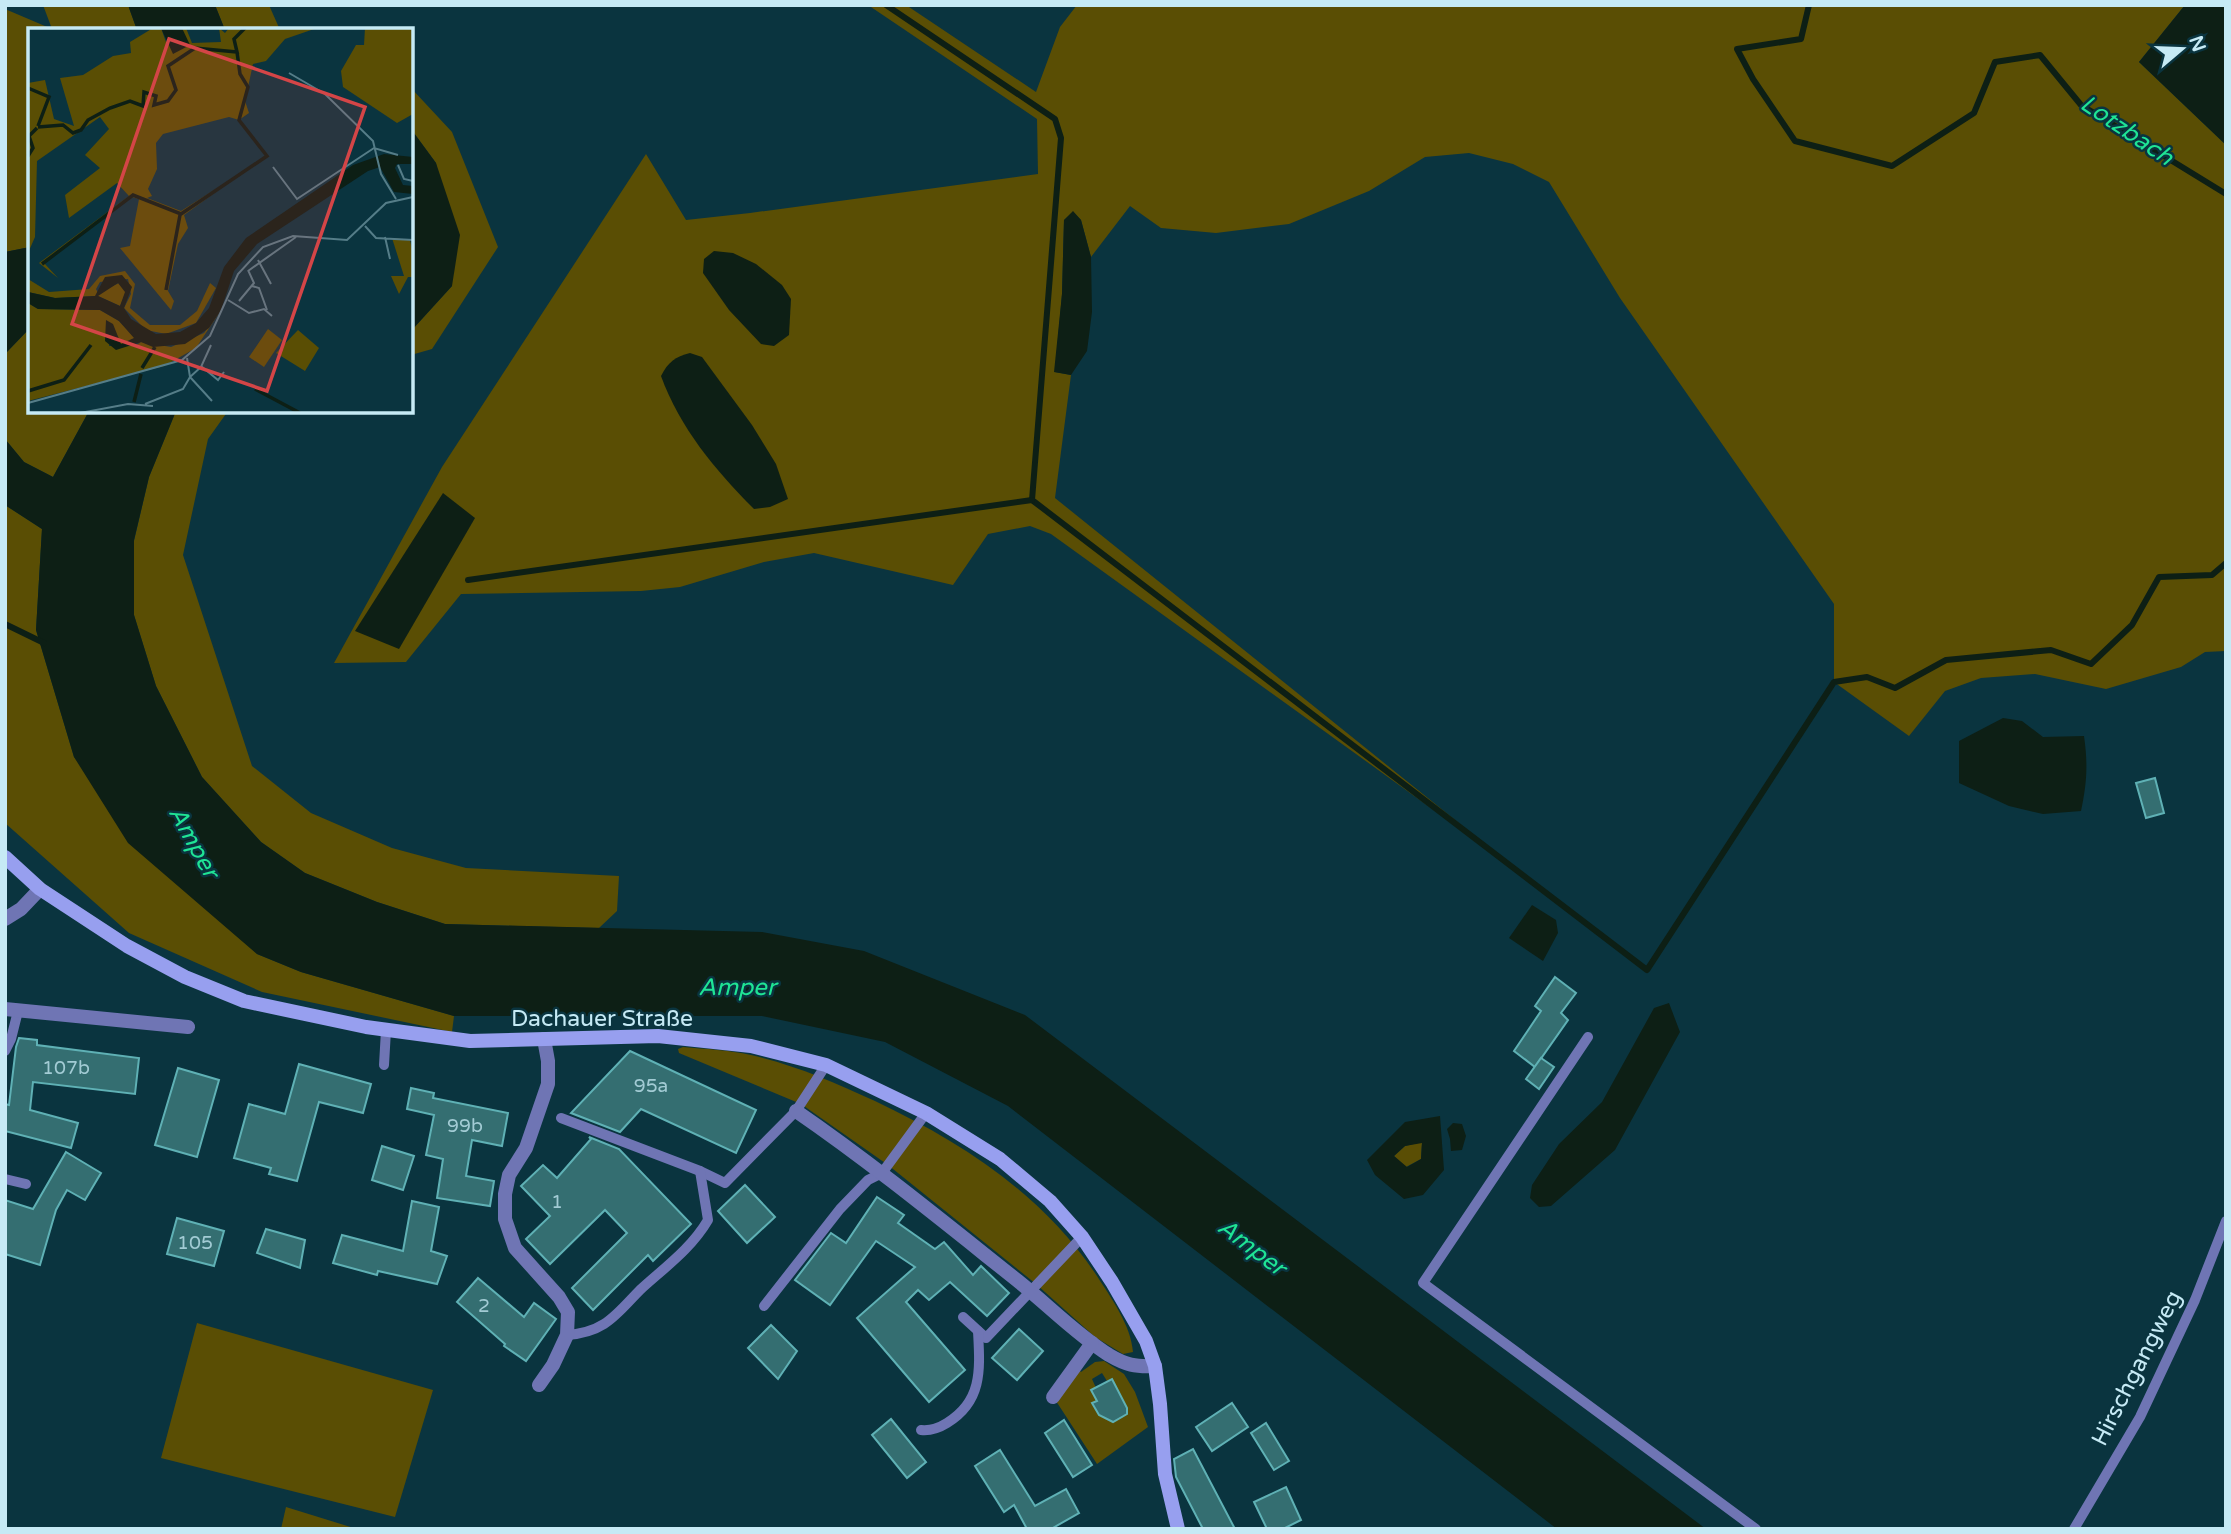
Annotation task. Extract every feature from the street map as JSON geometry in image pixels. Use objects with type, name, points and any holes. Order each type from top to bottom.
[{"type":"main road","name":"Dachauer Straße","points":[[5,857],[40,889],[127,946],[185,977],[244,1001],[386,1030],[470,1041],[658,1036],[751,1046],[826,1065],[926,1113],[1000,1159],[1050,1201],[1082,1237],[1135,1320],[1146,1341],[1154,1366],[1160,1404],[1165,1474],[1178,1529]]},
{"type":"street","points":[[5,919],[21,909],[40,889]]},
{"type":"street","points":[[11,1010],[188,1027]]},
{"type":"street","points":[[539,1385],[553,1365],[567,1335],[568,1312],[559,1297],[514,1248],[505,1219],[505,1194],[509,1175],[526,1148],[548,1084],[548,1060],[544,1039]]},
{"type":"street","points":[[796,1111],[882,1173],[1092,1343],[1134,1367],[1154,1366]]},
{"type":"street","points":[[1053,1397],[1092,1343]]},
{"type":"lane","points":[[5,1051],[11,1038],[11,1010]]},
{"type":"lane","points":[[384,1065],[386,1030]]},
{"type":"lane","points":[[1588,1037],[1423,1283],[1756,1529]]},
{"type":"lane","points":[[561,1118],[725,1183],[796,1111],[826,1065]]},
{"type":"lane","points":[[764,1306],[841,1209],[868,1180],[882,1173],[926,1113]]},
{"type":"lane","points":[[567,1335],[582,1334],[604,1324],[672,1264],[703,1229],[708,1220],[700,1171]]},
{"type":"lane","points":[[5,1179],[26,1184]]},
{"type":"lane","name":"Hirschgangweg","points":[[2074,1529],[2140,1417],[2195,1300],[2226,1222]]},
{"type":"lane","points":[[963,1317],[986,1338],[1082,1237]]},
{"type":"lane","points":[[921,1430],[929,1431],[950,1422],[972,1400],[979,1363],[978,1331]]},
{"type":"shaded area","points":[[43,5],[128,5],[136,28],[52,28]]},
{"type":"shaded area","points":[[215,5],[269,5],[279,28],[224,28]]},
{"type":"shaded area","points":[[868,5],[906,5],[1036,92],[1060,27],[1077,5],[2185,5],[2139,62],[2226,145],[2226,651],[2205,652],[2181,667],[2106,689],[2035,674],[1981,678],[1945,691],[1909,736],[1834,682],[1834,604],[1620,298],[1549,182],[1513,164],[1469,153],[1425,157],[1369,191],[1289,224],[1216,233],[1161,228],[1130,206],[1091,257],[1081,220],[1073,212],[1064,220],[1062,294],[1055,372],[1071,375],[1055,498],[1521,873],[1051,534],[1030,526],[988,534],[953,585],[814,553],[764,562],[680,587],[641,591],[461,594],[406,662],[334,663],[442,467],[646,154],[686,220],[1038,174],[1037,119]]},
{"type":"shaded area","points":[[5,9],[50,28],[28,28],[28,247],[5,252]]},
{"type":"shaded area","points":[[413,90],[452,132],[498,247],[432,349],[413,354],[413,329],[452,286],[436,163],[413,132]]},
{"type":"shaded area","points":[[28,330],[28,413],[88,413],[53,477],[24,462],[5,439],[5,354]]},
{"type":"shaded area","points":[[175,413],[227,413],[208,439],[183,555],[252,766],[311,813],[392,848],[466,868],[619,876],[617,911],[599,928],[445,924],[377,902],[305,873],[261,842],[202,777],[156,686],[134,615],[134,541],[149,477]]},
{"type":"shaded area","points":[[5,505],[42,529],[36,630],[74,757],[257,954],[301,972],[454,1016],[452,1032],[262,992],[129,933],[5,823]]},
{"type":"shaded area","points":[[683,1047],[751,1055],[814,1075],[908,1117],[969,1153],[1026,1196],[1075,1247],[1120,1312],[1133,1352],[1123,1354],[1095,1337],[1036,1284],[888,1165],[801,1104],[679,1053],[678,1049]]},
{"type":"shaded area","points":[[1422,1142],[1421,1159],[1406,1167],[1394,1156],[1405,1146]]},
{"type":"shaded area","points":[[197,1323],[433,1390],[395,1517],[161,1458]]},
{"type":"shaded area","points":[[1104,1361],[1124,1374],[1135,1392],[1148,1427],[1097,1464],[1056,1401],[1078,1369],[1081,1372],[1095,1362]],"holes":[[[1102,1373],[1107,1381],[1112,1379],[1127,1408],[1127,1414],[1113,1422],[1107,1420],[1104,1413],[1099,1415],[1092,1404],[1097,1401],[1092,1379]]]},
{"type":"shaded area","points":[[286,1507],[357,1529],[281,1529]]},
{"type":"water","points":[[128,5],[215,5],[224,28],[136,28]]},
{"type":"water","points":[[2185,5],[2226,5],[2226,145],[2139,62]]},
{"type":"water","points":[[413,132],[436,163],[460,235],[452,286],[413,329]]},
{"type":"water","points":[[1073,211],[1081,220],[1091,257],[1092,312],[1087,351],[1071,375],[1054,372],[1062,294],[1064,220]]},
{"type":"water","points":[[28,247],[28,330],[5,354],[5,252]]},
{"type":"water","points":[[714,251],[733,253],[756,264],[782,285],[791,299],[789,335],[774,346],[761,344],[729,310],[703,273],[704,259]]},
{"type":"water","points":[[690,353],[702,357],[752,425],[776,464],[788,499],[770,507],[754,509],[712,463],[688,431],[661,376],[672,361]]},
{"type":"water","name":"Amper","points":[[88,413],[175,413],[149,477],[134,540],[134,615],[156,686],[202,777],[261,842],[305,873],[377,902],[445,924],[762,932],[864,951],[1025,1015],[1706,1529],[1557,1529],[1008,1106],[885,1042],[762,1016],[454,1016],[301,972],[257,954],[128,843],[74,757],[36,630],[42,529],[5,505],[5,439],[24,462],[53,477]]},
{"type":"water","points":[[443,493],[475,518],[399,649],[355,631]]},
{"type":"water","points":[[2003,718],[2022,721],[2043,737],[2084,736],[2086,774],[2081,811],[2043,814],[2009,806],[1959,783],[1959,741]]},
{"type":"water","points":[[1532,905],[1556,920],[1558,933],[1543,961],[1509,938]]},
{"type":"water","points":[[1669,1003],[1680,1032],[1615,1150],[1551,1206],[1539,1207],[1530,1198],[1532,1185],[1559,1144],[1602,1102],[1654,1008]]},
{"type":"water","points":[[1440,1116],[1444,1170],[1423,1195],[1404,1199],[1375,1175],[1367,1160],[1405,1122]],"holes":[[[1422,1143],[1421,1159],[1407,1167],[1394,1156],[1405,1146]]]},
{"type":"water","points":[[1453,1123],[1462,1124],[1466,1136],[1462,1150],[1451,1151],[1447,1129]]},
{"type":"building","points":[[2155,778],[2164,813],[2146,818],[2136,783]]},
{"type":"building","points":[[1555,977],[1576,993],[1561,1013],[1568,1020],[1535,1067],[1514,1051],[1541,1011],[1535,1006]]},
{"type":"building","points":[[19,1038],[37,1040],[37,1045],[139,1058],[135,1094],[33,1082],[30,1110],[78,1123],[71,1148],[5,1131],[5,1104],[9,1105]]},
{"type":"building","points":[[630,1051],[756,1110],[736,1153],[641,1109],[620,1132],[571,1113]]},
{"type":"building","points":[[1541,1058],[1554,1067],[1539,1089],[1526,1079]]},
{"type":"building","points":[[299,1064],[371,1084],[363,1113],[319,1102],[297,1181],[269,1174],[271,1168],[234,1158],[249,1104],[285,1114]]},
{"type":"building","points":[[178,1068],[219,1080],[197,1157],[155,1145]]},
{"type":"building","points":[[411,1088],[434,1093],[433,1098],[508,1113],[502,1146],[472,1140],[466,1176],[494,1181],[490,1206],[437,1198],[443,1159],[426,1155],[434,1115],[407,1109]]},
{"type":"building","points":[[589,1137],[619,1149],[691,1224],[653,1261],[648,1255],[593,1310],[572,1288],[627,1233],[605,1210],[550,1264],[526,1239],[550,1216],[521,1186],[543,1165],[557,1178],[591,1139]]},
{"type":"building","points":[[382,1146],[414,1156],[403,1190],[372,1180]]},
{"type":"building","points":[[66,1152],[101,1173],[85,1200],[67,1190],[56,1210],[40,1265],[5,1254],[5,1200],[33,1209]]},
{"type":"building","points":[[745,1185],[775,1217],[747,1243],[718,1211]]},
{"type":"building","points":[[877,1197],[904,1215],[898,1223],[935,1249],[944,1242],[973,1275],[981,1266],[1009,1293],[987,1316],[950,1282],[929,1300],[918,1290],[906,1302],[965,1370],[929,1402],[857,1318],[915,1267],[876,1241],[830,1305],[795,1280],[831,1233],[846,1243]]},
{"type":"building","points":[[412,1201],[439,1207],[431,1251],[447,1256],[437,1284],[378,1271],[377,1275],[333,1263],[342,1235],[403,1251]]},
{"type":"building","points":[[177,1218],[224,1231],[214,1266],[167,1254]]},
{"type":"building","points":[[266,1229],[305,1240],[300,1268],[257,1253]]},
{"type":"building","points":[[478,1278],[524,1317],[534,1303],[556,1319],[526,1361],[504,1346],[505,1344],[457,1302]]},
{"type":"building","points":[[771,1325],[797,1351],[778,1379],[748,1348]]},
{"type":"building","points":[[1019,1329],[1043,1351],[1017,1380],[992,1358]]},
{"type":"building","points":[[1112,1379],[1127,1408],[1127,1414],[1113,1422],[1099,1415],[1092,1403],[1097,1401],[1091,1390]]},
{"type":"building","points":[[1232,1403],[1248,1427],[1212,1451],[1196,1427]]},
{"type":"building","points":[[891,1419],[926,1462],[907,1478],[872,1435]]},
{"type":"building","points":[[1064,1420],[1092,1465],[1073,1477],[1045,1433]]},
{"type":"building","points":[[1266,1423],[1289,1461],[1274,1470],[1251,1433]]},
{"type":"building","points":[[1193,1449],[1235,1529],[1203,1529],[1176,1477],[1174,1459]]},
{"type":"building","points":[[1000,1450],[1035,1506],[1066,1489],[1079,1513],[1051,1529],[1027,1529],[1014,1505],[1004,1512],[975,1466]]},
{"type":"building","points":[[1286,1487],[1301,1520],[1283,1529],[1267,1529],[1254,1502]]},
{"type":"waterway","points":[[886,5],[1055,119],[1061,138],[1032,500],[1647,970],[1834,682],[1867,677],[1895,688],[1946,660],[2051,650],[2091,664],[2132,625],[2159,577],[2212,575],[2226,563]]},
{"type":"waterway","name":"Lotzbach","points":[[1809,5],[1801,39],[1737,49],[1753,79],[1795,141],[1892,166],[1974,113],[1995,62],[2040,55],[2081,105],[2226,194]]},
{"type":"waterway","points":[[468,580],[1032,500]]},
{"type":"waterway","points":[[5,624],[44,643]]}]
